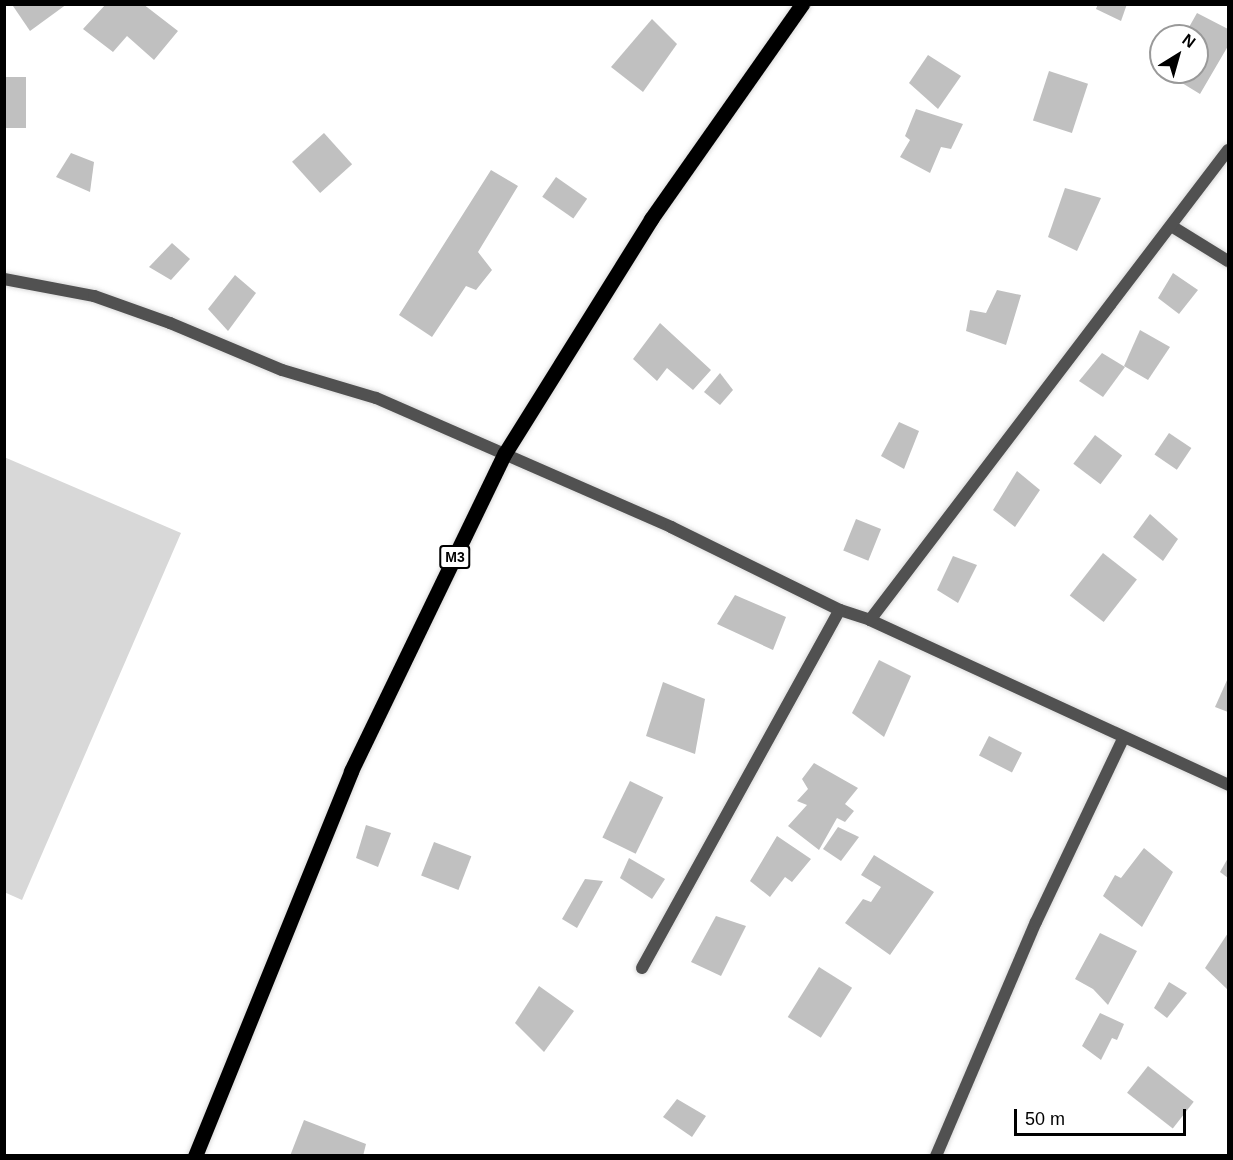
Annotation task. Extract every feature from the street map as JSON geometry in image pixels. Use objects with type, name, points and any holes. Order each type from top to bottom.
[{"type":"main road","name":"M3","points":[[195,1155],[351,771],[504,453],[651,219],[802,4]]},
{"type":"street","points":[[870,620],[1173,227],[1228,150]]},
{"type":"street","points":[[1173,227],[1228,261]]},
{"type":"street","points":[[4,279],[94,296],[148,315],[282,370],[376,398],[671,527],[840,610],[870,620],[1228,786]]},
{"type":"street","points":[[642,968],[840,610]]},
{"type":"street","points":[[936,1155],[1036,922],[1123,739]]},
{"type":"shaded area","points":[[4,457],[181,533],[22,900],[4,892]]},
{"type":"building","points":[[16,4],[67,4],[30,31],[13,6]]},
{"type":"building","points":[[106,4],[143,4],[178,31],[154,60],[127,36],[113,52],[83,29]]},
{"type":"building","points":[[1098,4],[1127,4],[1121,21],[1096,9]]},
{"type":"building","points":[[1197,13],[1228,29],[1228,46],[1209,79],[1209,24],[1191,24]]},
{"type":"building","points":[[652,19],[677,44],[643,92],[611,67]]},
{"type":"building","points":[[928,55],[961,76],[938,109],[909,83]]},
{"type":"building","points":[[1049,71],[1088,84],[1072,133],[1033,120]]},
{"type":"building","points":[[4,77],[26,77],[26,128],[4,128]]},
{"type":"building","points":[[1184,84],[1206,84],[1200,94]]},
{"type":"building","points":[[916,109],[963,124],[951,149],[941,147],[930,173],[900,157],[910,140],[905,136]]},
{"type":"building","points":[[324,133],[352,164],[320,193],[292,162]]},
{"type":"building","points":[[71,153],[94,162],[90,192],[56,177]]},
{"type":"building","points":[[491,170],[518,186],[478,252],[492,270],[476,290],[466,286],[432,337],[399,315]]},
{"type":"building","points":[[556,177],[587,199],[573,218],[542,197]]},
{"type":"building","points":[[1065,188],[1101,198],[1077,251],[1048,237]]},
{"type":"building","points":[[172,243],[190,259],[171,280],[149,267]]},
{"type":"building","points":[[1173,273],[1198,290],[1179,314],[1158,298]]},
{"type":"building","points":[[235,275],[256,293],[228,331],[208,309]]},
{"type":"building","points":[[997,290],[1021,295],[1006,345],[966,331],[970,310],[986,313]]},
{"type":"building","points":[[660,323],[711,370],[693,390],[667,368],[657,381],[633,359]]},
{"type":"building","points":[[1140,330],[1170,347],[1148,380],[1124,366]]},
{"type":"building","points":[[1102,353],[1125,367],[1103,397],[1079,381]]},
{"type":"building","points":[[720,373],[733,390],[720,405],[704,392]]},
{"type":"building","points":[[899,422],[919,431],[904,469],[881,456]]},
{"type":"building","points":[[1169,433],[1191,448],[1177,470],[1154,455]]},
{"type":"building","points":[[1095,435],[1122,455],[1100,484],[1073,464]]},
{"type":"building","points":[[1017,471],[1040,490],[1015,527],[993,510]]},
{"type":"building","points":[[1150,514],[1178,539],[1163,561],[1133,537]]},
{"type":"building","points":[[856,519],[881,529],[868,561],[843,551]]},
{"type":"building","points":[[1103,553],[1137,579],[1104,622],[1070,596]]},
{"type":"building","points":[[953,556],[977,565],[958,603],[937,590]]},
{"type":"building","points":[[735,595],[786,617],[773,650],[717,624]]},
{"type":"building","points":[[879,660],[911,676],[884,737],[852,713]]},
{"type":"building","points":[[1228,678],[1228,712],[1215,707]]},
{"type":"building","points":[[663,682],[705,699],[695,754],[646,736]]},
{"type":"building","points":[[989,736],[1022,753],[1012,772],[979,756]]},
{"type":"building","points":[[814,763],[858,788],[845,804],[854,811],[845,822],[837,818],[819,850],[788,826],[807,805],[797,801],[808,789],[802,779]]},
{"type":"building","points":[[630,781],[663,797],[636,854],[602,838]]},
{"type":"building","points":[[366,825],[391,833],[378,867],[356,858]]},
{"type":"building","points":[[838,827],[859,837],[841,861],[823,849]]},
{"type":"building","points":[[777,836],[811,859],[792,882],[785,877],[770,897],[750,881]]},
{"type":"building","points":[[434,842],[471,856],[458,890],[421,876]]},
{"type":"building","points":[[1144,848],[1173,872],[1142,927],[1103,896],[1115,875],[1121,878]]},
{"type":"building","points":[[874,855],[934,892],[890,955],[845,923],[863,899],[871,902],[881,887],[861,875]]},
{"type":"building","points":[[629,858],[665,879],[652,899],[620,878]]},
{"type":"building","points":[[1228,858],[1228,878],[1220,872]]},
{"type":"building","points":[[585,879],[603,881],[577,928],[562,919]]},
{"type":"building","points":[[716,916],[746,926],[721,976],[691,962]]},
{"type":"building","points":[[1100,933],[1137,951],[1108,1005],[1093,989],[1075,979]]},
{"type":"building","points":[[1228,933],[1228,990],[1205,968]]},
{"type":"building","points":[[819,967],[852,988],[821,1038],[788,1017]]},
{"type":"building","points":[[1169,982],[1187,993],[1167,1018],[1154,1008]]},
{"type":"building","points":[[539,986],[574,1011],[544,1052],[515,1023]]},
{"type":"building","points":[[1100,1013],[1124,1024],[1117,1040],[1112,1038],[1101,1060],[1082,1046]]},
{"type":"building","points":[[1148,1066],[1194,1102],[1173,1129],[1127,1093]]},
{"type":"building","points":[[677,1099],[706,1116],[692,1137],[663,1117]]},
{"type":"building","points":[[304,1120],[366,1144],[363,1156],[290,1156]]}]
